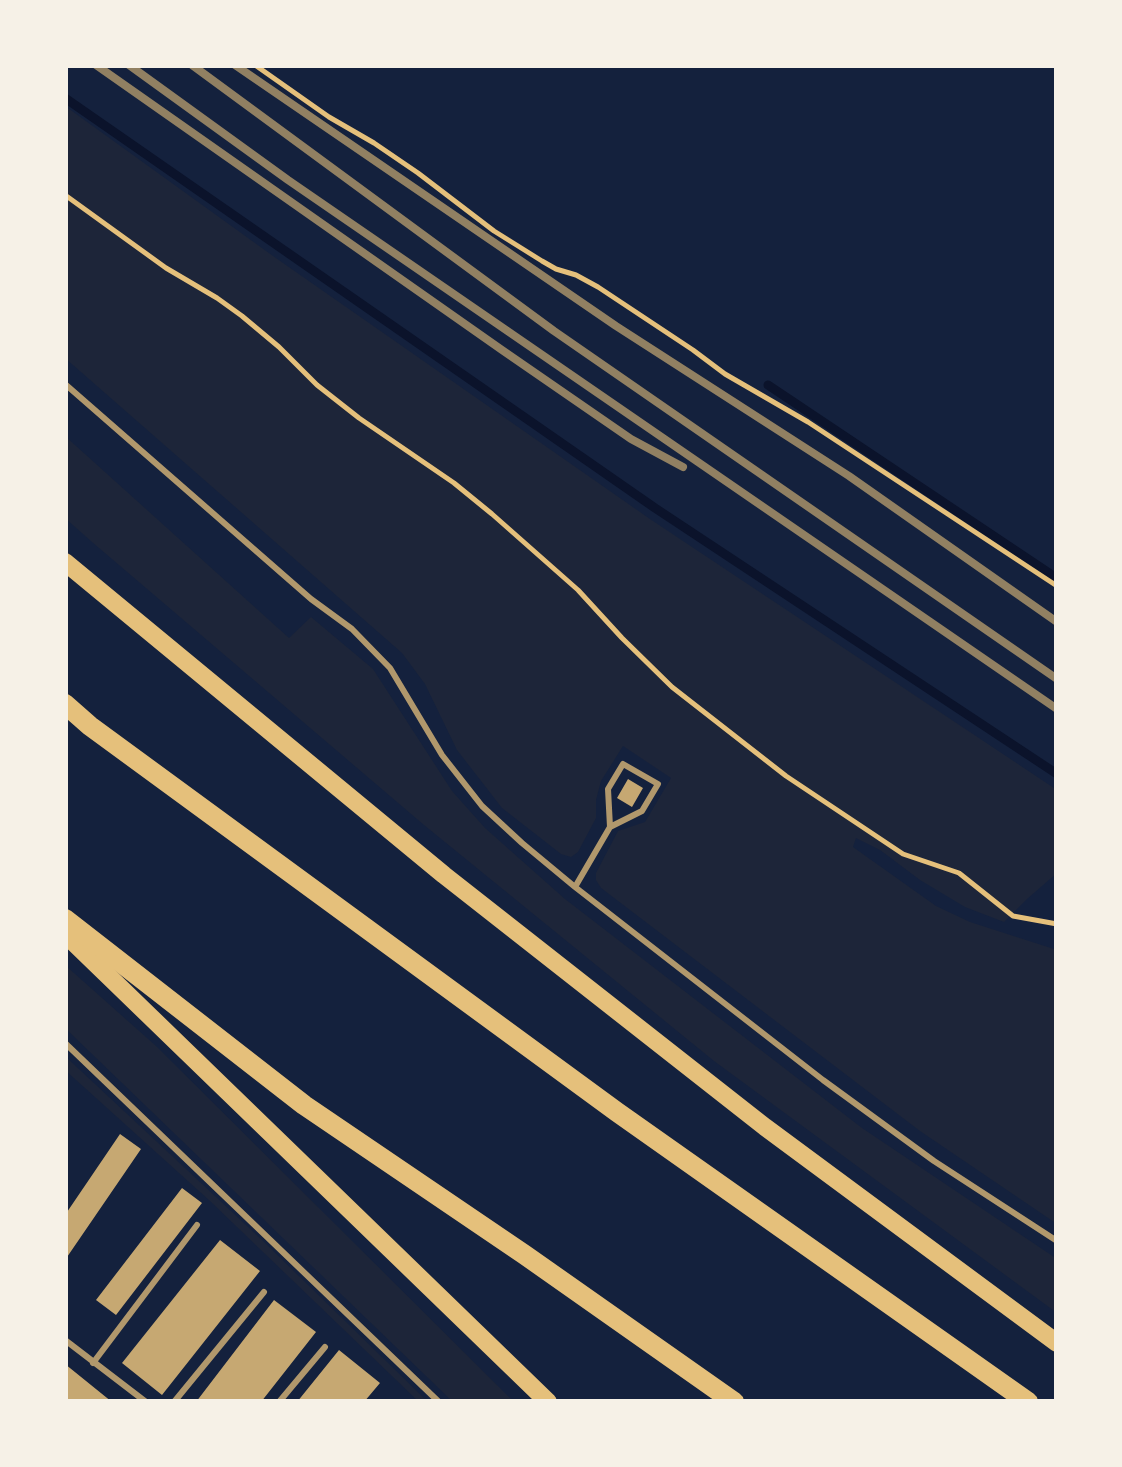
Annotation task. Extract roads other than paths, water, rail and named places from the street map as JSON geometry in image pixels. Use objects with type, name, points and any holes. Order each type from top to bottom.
[{"type":"highway","points":[[65,704],[603,1101],[1028,1402]]},
{"type":"highway","points":[[65,920],[304,1105],[734,1402]]},
{"type":"main road","points":[[65,562],[444,875],[765,1127],[1057,1343]]},
{"type":"main road","points":[[65,934],[548,1402]]},
{"type":"lane","points":[[65,384],[311,599],[352,629],[390,668],[442,756],[482,806],[522,843],[839,1092],[934,1161],[1057,1241]]},
{"type":"lane","points":[[575,887],[610,827],[642,811],[658,784],[622,764],[608,789],[610,827]]},
{"type":"lane","points":[[65,1043],[440,1402]]},
{"type":"lane","points":[[92,1363],[197,1225]]},
{"type":"lane","points":[[174,1402],[264,1292]]},
{"type":"lane","points":[[65,1340],[146,1402]]},
{"type":"lane","points":[[279,1402],[324,1347]]},
{"type":"waterway","points":[[65,98],[655,508],[1057,774]]},
{"type":"waterway","points":[[768,385],[1057,576]]},
{"type":"railway","points":[[96,65],[631,439],[683,467]]},
{"type":"railway","points":[[129,65],[288,180],[1057,709]]},
{"type":"railway","points":[[192,65],[554,331],[1057,679]]},
{"type":"railway","points":[[235,65],[616,326],[849,476],[1057,622]]}]
